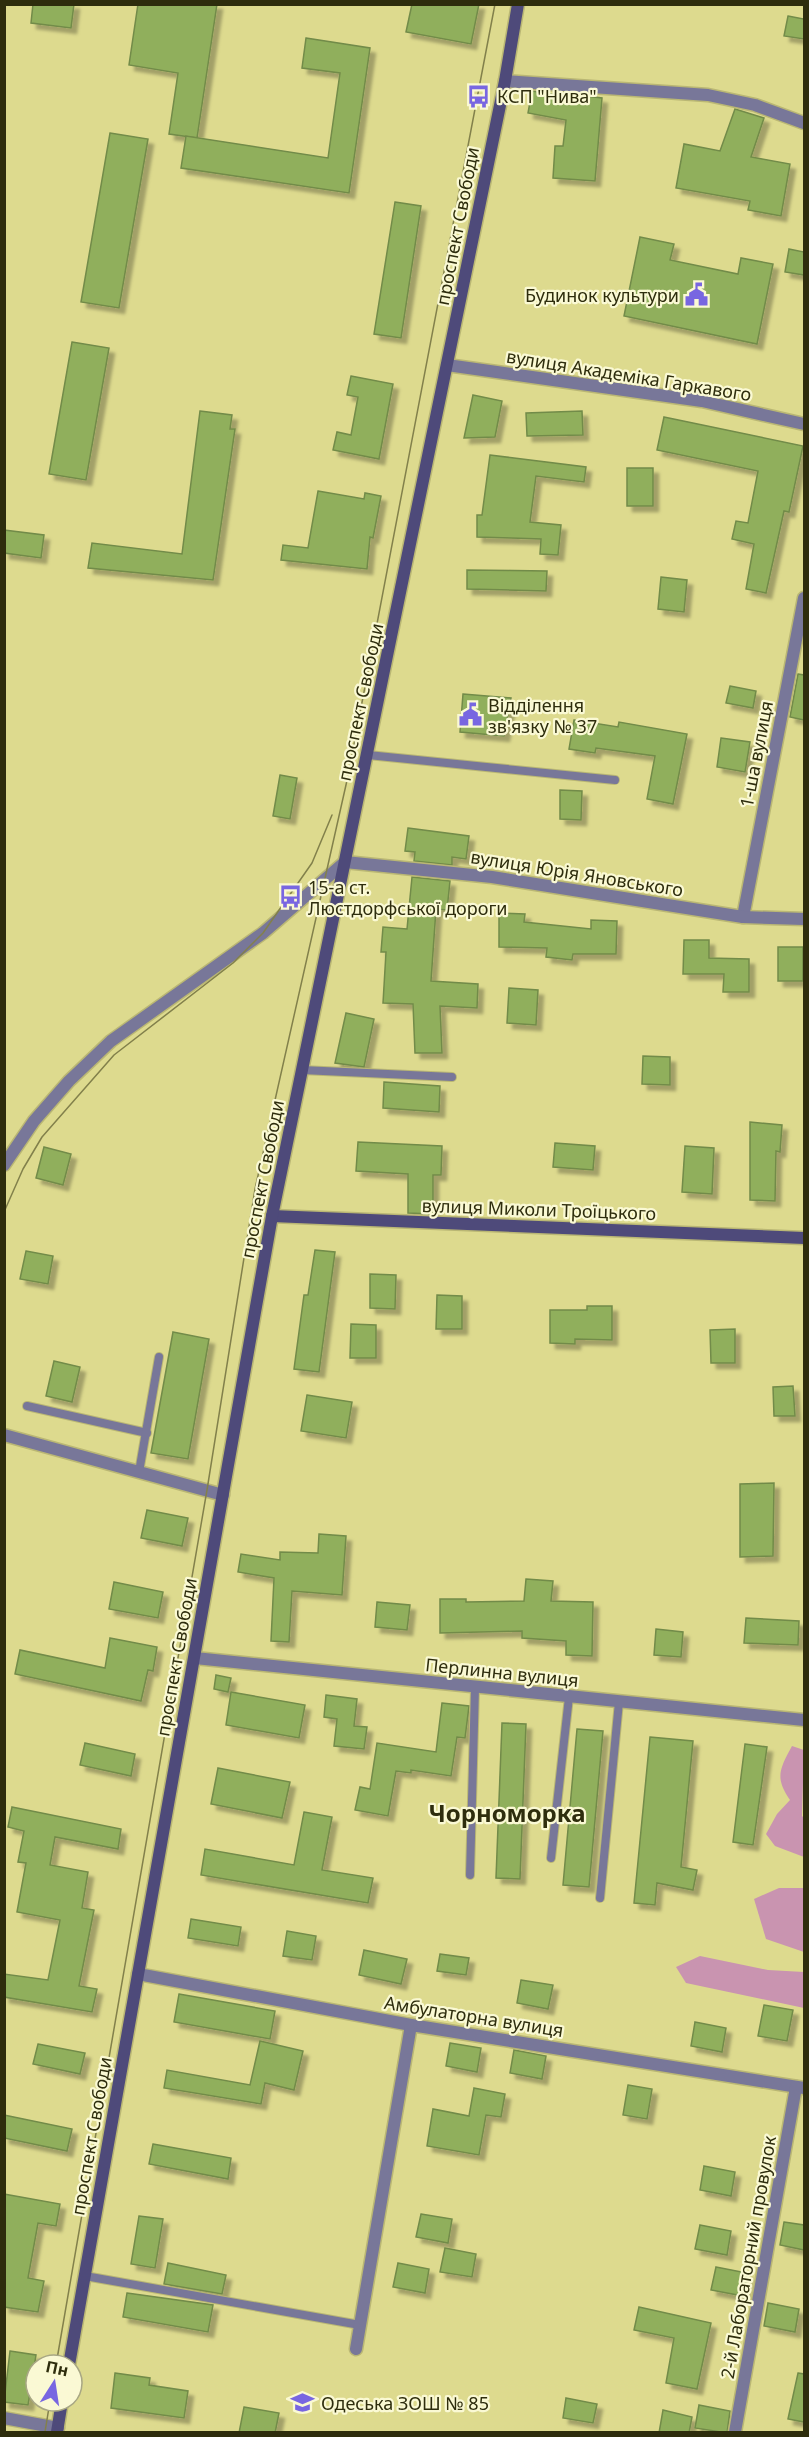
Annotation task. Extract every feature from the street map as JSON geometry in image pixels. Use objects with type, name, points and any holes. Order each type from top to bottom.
[{"type":"street","name":"проспект Свободи","points":[[71,2353],[272,1216],[505,81],[518,4]]},
{"type":"street","points":[[505,81],[708,95],[755,105],[804,123]]},
{"type":"street","name":"вулиця Академіка Гаркавого","points":[[447,365],[702,400],[804,424]]},
{"type":"street","name":"1-ша вулиця","points":[[743,917],[804,598]]},
{"type":"street","points":[[4,1165],[34,1121],[69,1081],[111,1041],[263,933],[345,862]]},
{"type":"street","name":"вулиця Юрія Яновського","points":[[345,862],[492,877],[743,917],[804,919]]},
{"type":"street","name":"вулиця Миколи Троїцького","points":[[272,1216],[804,1238]]},
{"type":"street","points":[[4,1435],[223,1495]]},
{"type":"street","name":"Перлинна вулиця","points":[[195,1658],[569,1698],[804,1720]]},
{"type":"street","name":"Амбулаторна вулиця","points":[[138,1974],[411,2025],[800,2088]]},
{"type":"street","points":[[356,2349],[411,2025]]},
{"type":"street","name":"2-й Лабораторний провулок","points":[[735,2433],[800,2088]]},
{"type":"street","points":[[4,2418],[57,2430],[60,2413]]},
{"type":"lane","points":[[368,755],[615,780]]},
{"type":"lane","points":[[303,1070],[452,1077]]},
{"type":"lane","points":[[139,1472],[159,1357]]},
{"type":"lane","points":[[27,1406],[147,1433]]},
{"type":"lane","points":[[470,1875],[475,1688]]},
{"type":"lane","points":[[551,1858],[569,1698]]},
{"type":"lane","points":[[600,1898],[619,1702]]},
{"type":"lane","points":[[85,2276],[360,2325]]},
{"type":"shaded area","points":[[792,1746],[804,1750],[802,1816],[804,1818],[804,1857],[775,1846],[766,1834],[777,1814],[790,1800],[782,1786],[780,1774]]},
{"type":"shaded area","points":[[779,1888],[804,1888],[804,1952],[766,1939],[754,1899]]},
{"type":"shaded area","points":[[700,1956],[768,1970],[804,1972],[804,2008],[686,1983],[676,1967]]},
{"type":"building","points":[[33,4],[74,4],[71,28],[31,23]]},
{"type":"building","points":[[138,4],[217,4],[197,138],[169,134],[178,73],[129,65]]},
{"type":"building","points":[[412,4],[479,4],[471,44],[406,32]]},
{"type":"building","points":[[788,16],[804,19],[804,39],[784,36]]},
{"type":"building","points":[[306,38],[370,48],[349,193],[181,168],[186,136],[328,158],[340,73],[302,68]]},
{"type":"building","points":[[532,91],[569,97],[569,94],[602,98],[595,181],[553,178],[555,146],[563,146],[566,120],[528,113]]},
{"type":"building","points":[[735,109],[764,118],[751,157],[790,164],[781,216],[748,210],[750,201],[676,188],[684,144],[720,151]]},
{"type":"building","points":[[110,133],[148,139],[119,308],[81,302]]},
{"type":"building","points":[[395,202],[421,206],[401,338],[374,334]]},
{"type":"building","name":"Будинок культури","points":[[640,237],[674,244],[670,260],[738,274],[741,258],[773,264],[757,344],[624,316]]},
{"type":"building","points":[[789,249],[804,252],[804,275],[785,272]]},
{"type":"building","points":[[72,342],[109,348],[86,480],[49,474]]},
{"type":"building","points":[[351,376],[393,384],[379,459],[333,450],[337,432],[351,435],[358,397],[347,395]]},
{"type":"building","points":[[473,395],[502,401],[495,437],[464,438]]},
{"type":"building","points":[[200,411],[232,415],[230,429],[235,429],[213,580],[88,568],[92,543],[182,554]]},
{"type":"building","points":[[582,411],[583,435],[527,436],[526,413]]},
{"type":"building","points":[[664,417],[803,446],[789,512],[784,511],[766,593],[746,589],[754,544],[732,539],[736,521],[748,523],[758,471],[657,450]]},
{"type":"building","points":[[490,455],[586,467],[584,482],[536,476],[530,522],[561,525],[558,555],[540,554],[541,539],[477,537],[477,515],[482,515]]},
{"type":"building","points":[[627,468],[653,468],[653,506],[627,506]]},
{"type":"building","points":[[318,491],[364,499],[365,493],[381,496],[373,538],[370,537],[367,569],[281,560],[283,545],[308,548]]},
{"type":"building","points":[[4,530],[44,535],[41,558],[4,553]]},
{"type":"building","points":[[467,570],[547,571],[546,591],[467,589]]},
{"type":"building","points":[[661,577],[687,580],[684,612],[658,609]]},
{"type":"building","points":[[798,674],[804,675],[804,720],[790,717]]},
{"type":"building","points":[[730,686],[756,691],[753,708],[726,703]]},
{"type":"building","points":[[463,694],[511,698],[504,736],[460,732]]},
{"type":"building","points":[[574,720],[618,727],[619,722],[687,734],[673,804],[647,799],[655,756],[596,748],[595,753],[569,749]]},
{"type":"building","points":[[721,738],[750,742],[745,772],[717,767]]},
{"type":"building","points":[[280,775],[297,778],[290,819],[273,816]]},
{"type":"building","points":[[560,790],[582,791],[581,820],[560,819]]},
{"type":"building","points":[[408,828],[469,836],[466,859],[452,857],[452,865],[414,861],[415,852],[405,851]]},
{"type":"building","points":[[412,877],[450,881],[447,910],[436,909],[431,981],[478,984],[477,1008],[440,1006],[442,1053],[415,1053],[413,1004],[383,1003],[386,952],[381,952],[383,927],[407,929]]},
{"type":"building","points":[[499,913],[525,914],[524,922],[591,929],[591,920],[617,921],[616,954],[573,954],[572,960],[546,957],[547,948],[499,947]]},
{"type":"building","points":[[684,940],[709,940],[709,958],[749,959],[749,992],[723,992],[724,974],[683,974]]},
{"type":"building","points":[[778,947],[803,947],[803,981],[778,981]]},
{"type":"building","points":[[509,988],[538,990],[536,1025],[507,1023]]},
{"type":"building","points":[[346,1013],[374,1019],[364,1067],[335,1063]]},
{"type":"building","points":[[643,1056],[670,1057],[670,1085],[642,1084]]},
{"type":"building","points":[[384,1082],[440,1086],[439,1112],[383,1108]]},
{"type":"building","points":[[750,1122],[782,1125],[780,1152],[776,1151],[775,1201],[750,1200]]},
{"type":"building","points":[[358,1142],[442,1146],[441,1175],[433,1175],[433,1214],[408,1213],[408,1174],[356,1171]]},
{"type":"building","points":[[555,1143],[595,1146],[593,1170],[553,1167]]},
{"type":"building","points":[[685,1146],[714,1148],[712,1194],[682,1192]]},
{"type":"building","points":[[44,1147],[71,1154],[63,1185],[36,1178]]},
{"type":"building","points":[[315,1250],[335,1252],[319,1372],[294,1369],[304,1295],[308,1295]]},
{"type":"building","points":[[26,1251],[53,1256],[48,1284],[20,1279]]},
{"type":"building","points":[[370,1274],[396,1275],[395,1309],[370,1308]]},
{"type":"building","points":[[437,1295],[462,1296],[462,1329],[436,1329]]},
{"type":"building","points":[[587,1306],[612,1306],[612,1340],[575,1339],[575,1344],[550,1343],[550,1310],[587,1310]]},
{"type":"building","points":[[351,1324],[376,1325],[376,1358],[350,1358]]},
{"type":"building","points":[[735,1329],[735,1363],[711,1363],[710,1330]]},
{"type":"building","points":[[173,1332],[209,1339],[188,1459],[151,1453]]},
{"type":"building","points":[[54,1361],[80,1367],[72,1402],[46,1396]]},
{"type":"building","points":[[793,1386],[795,1416],[774,1416],[773,1387]]},
{"type":"building","points":[[307,1395],[352,1402],[346,1438],[301,1431]]},
{"type":"building","points":[[774,1483],[773,1556],[740,1557],[740,1484]]},
{"type":"building","points":[[147,1510],[188,1518],[182,1546],[141,1538]]},
{"type":"building","points":[[319,1534],[346,1536],[342,1595],[292,1591],[289,1642],[271,1641],[274,1578],[238,1572],[241,1554],[280,1560],[280,1552],[318,1553]]},
{"type":"building","points":[[526,1579],[553,1581],[551,1601],[593,1602],[592,1656],[566,1655],[566,1641],[522,1638],[522,1631],[440,1633],[440,1599],[466,1599],[466,1602],[524,1601]]},
{"type":"building","points":[[114,1582],[163,1592],[158,1618],[109,1609]]},
{"type":"building","points":[[377,1602],[410,1605],[407,1630],[375,1627]]},
{"type":"building","points":[[746,1618],[799,1621],[798,1645],[744,1643]]},
{"type":"building","points":[[656,1629],[683,1632],[681,1657],[654,1655]]},
{"type":"building","points":[[110,1638],[157,1647],[153,1671],[148,1670],[141,1701],[15,1674],[20,1650],[105,1668]]},
{"type":"building","points":[[216,1675],[231,1678],[228,1692],[214,1689]]},
{"type":"building","points":[[231,1692],[305,1705],[299,1738],[226,1725]]},
{"type":"building","points":[[326,1695],[357,1699],[354,1726],[367,1727],[364,1749],[334,1746],[337,1719],[324,1717]]},
{"type":"building","points":[[442,1703],[469,1706],[465,1738],[457,1737],[451,1776],[411,1770],[411,1773],[396,1771],[388,1816],[355,1810],[360,1787],[370,1789],[377,1743],[436,1752]]},
{"type":"building","points":[[502,1723],[526,1724],[520,1879],[496,1878]]},
{"type":"building","points":[[577,1729],[603,1731],[589,1887],[563,1885]]},
{"type":"building","points":[[650,1737],[693,1741],[681,1867],[697,1870],[693,1890],[657,1883],[655,1905],[634,1903]]},
{"type":"building","points":[[85,1743],[135,1754],[131,1776],[80,1765]]},
{"type":"building","points":[[745,1744],[767,1747],[753,1845],[733,1842]]},
{"type":"building","points":[[218,1768],[290,1782],[282,1818],[211,1804]]},
{"type":"building","points":[[12,1807],[121,1829],[118,1849],[55,1837],[50,1865],[88,1872],[82,1908],[94,1910],[79,1986],[97,1989],[92,2012],[4,1997],[4,1974],[48,1980],[60,1920],[17,1912],[26,1863],[18,1862],[24,1831],[8,1827]]},
{"type":"building","points":[[304,1812],[332,1817],[322,1870],[373,1878],[368,1903],[201,1875],[205,1849],[294,1865]]},
{"type":"building","points":[[191,1919],[241,1927],[238,1946],[188,1938]]},
{"type":"building","points":[[287,1931],[316,1936],[312,1960],[283,1956]]},
{"type":"building","points":[[364,1950],[407,1959],[401,1984],[359,1975]]},
{"type":"building","points":[[440,1954],[469,1958],[466,1975],[437,1971]]},
{"type":"building","points":[[521,1980],[553,1985],[548,2009],[517,2003]]},
{"type":"building","points":[[179,1994],[275,2011],[270,2039],[174,2022]]},
{"type":"building","points":[[764,2005],[793,2010],[787,2041],[758,2036]]},
{"type":"building","points":[[695,2022],[726,2028],[722,2052],[691,2046]]},
{"type":"building","points":[[260,2041],[303,2051],[294,2090],[265,2083],[261,2104],[164,2088],[167,2070],[250,2085]]},
{"type":"building","points":[[450,2043],[481,2048],[477,2072],[446,2066]]},
{"type":"building","points":[[38,2044],[85,2053],[80,2074],[33,2064]]},
{"type":"building","points":[[514,2050],[546,2056],[542,2079],[510,2073]]},
{"type":"building","points":[[628,2085],[652,2089],[647,2119],[623,2115]]},
{"type":"building","points":[[474,2088],[505,2094],[501,2117],[486,2115],[479,2155],[427,2146],[433,2109],[469,2116]]},
{"type":"building","points":[[4,2115],[72,2129],[67,2151],[4,2138]]},
{"type":"building","points":[[153,2144],[231,2158],[228,2179],[149,2164]]},
{"type":"building","points":[[704,2166],[735,2172],[731,2196],[700,2190]]},
{"type":"building","points":[[4,2194],[60,2204],[56,2226],[38,2223],[28,2278],[44,2281],[38,2312],[4,2307]]},
{"type":"building","points":[[421,2214],[452,2219],[448,2243],[416,2237]]},
{"type":"building","points":[[139,2216],[163,2219],[155,2268],[131,2264]]},
{"type":"building","points":[[784,2222],[804,2225],[804,2250],[780,2245]]},
{"type":"building","points":[[700,2225],[731,2231],[727,2255],[695,2249]]},
{"type":"building","points":[[445,2248],[476,2254],[472,2277],[440,2272]]},
{"type":"building","points":[[168,2263],[226,2275],[222,2294],[164,2284]]},
{"type":"building","points":[[398,2263],[429,2269],[425,2293],[393,2287]]},
{"type":"building","points":[[716,2267],[747,2273],[743,2296],[711,2290]]},
{"type":"building","points":[[127,2293],[213,2305],[208,2332],[123,2317]]},
{"type":"building","points":[[768,2303],[799,2309],[795,2332],[764,2326]]},
{"type":"building","points":[[639,2307],[711,2323],[697,2389],[666,2383],[674,2338],[634,2330]]},
{"type":"building","points":[[10,2351],[24,2353],[24,2404],[4,2402]]},
{"type":"building","points":[[115,2373],[150,2378],[149,2385],[188,2391],[184,2418],[111,2408]]},
{"type":"building","points":[[798,2373],[804,2374],[804,2422],[788,2419]]},
{"type":"building","points":[[566,2398],[597,2404],[593,2423],[563,2418]]},
{"type":"building","points":[[699,2405],[730,2411],[727,2433],[695,2428]]},
{"type":"building","points":[[244,2407],[279,2413],[275,2433],[239,2433]]},
{"type":"building","points":[[663,2410],[692,2417],[689,2433],[659,2433]]},
{"type":"tram line","points":[[58,2353],[207,1490],[255,1189],[348,776],[495,4]]},
{"type":"tram line","points":[[4,1212],[23,1169],[42,1137],[114,1055],[233,963],[263,933],[312,863],[332,815]]},
{"type":"tram line","points":[[45,2432],[48,2413]]},
{"type":"place","name":"КСП \"Нива\"","points":[[479,96]]},
{"type":"place","name":"Будинок культури","points":[[697,295]]},
{"type":"place","name":"Відділення зв'язку № 37","points":[[470,715]]},
{"type":"place","name":"15-а ст. Люстдорфської дороги","points":[[290,897]]},
{"type":"place","name":"Одеська ЗОШ № 85","points":[[303,2403]]},
{"type":"district","name":"Чорноморка","points":[[507,1812]]}]
